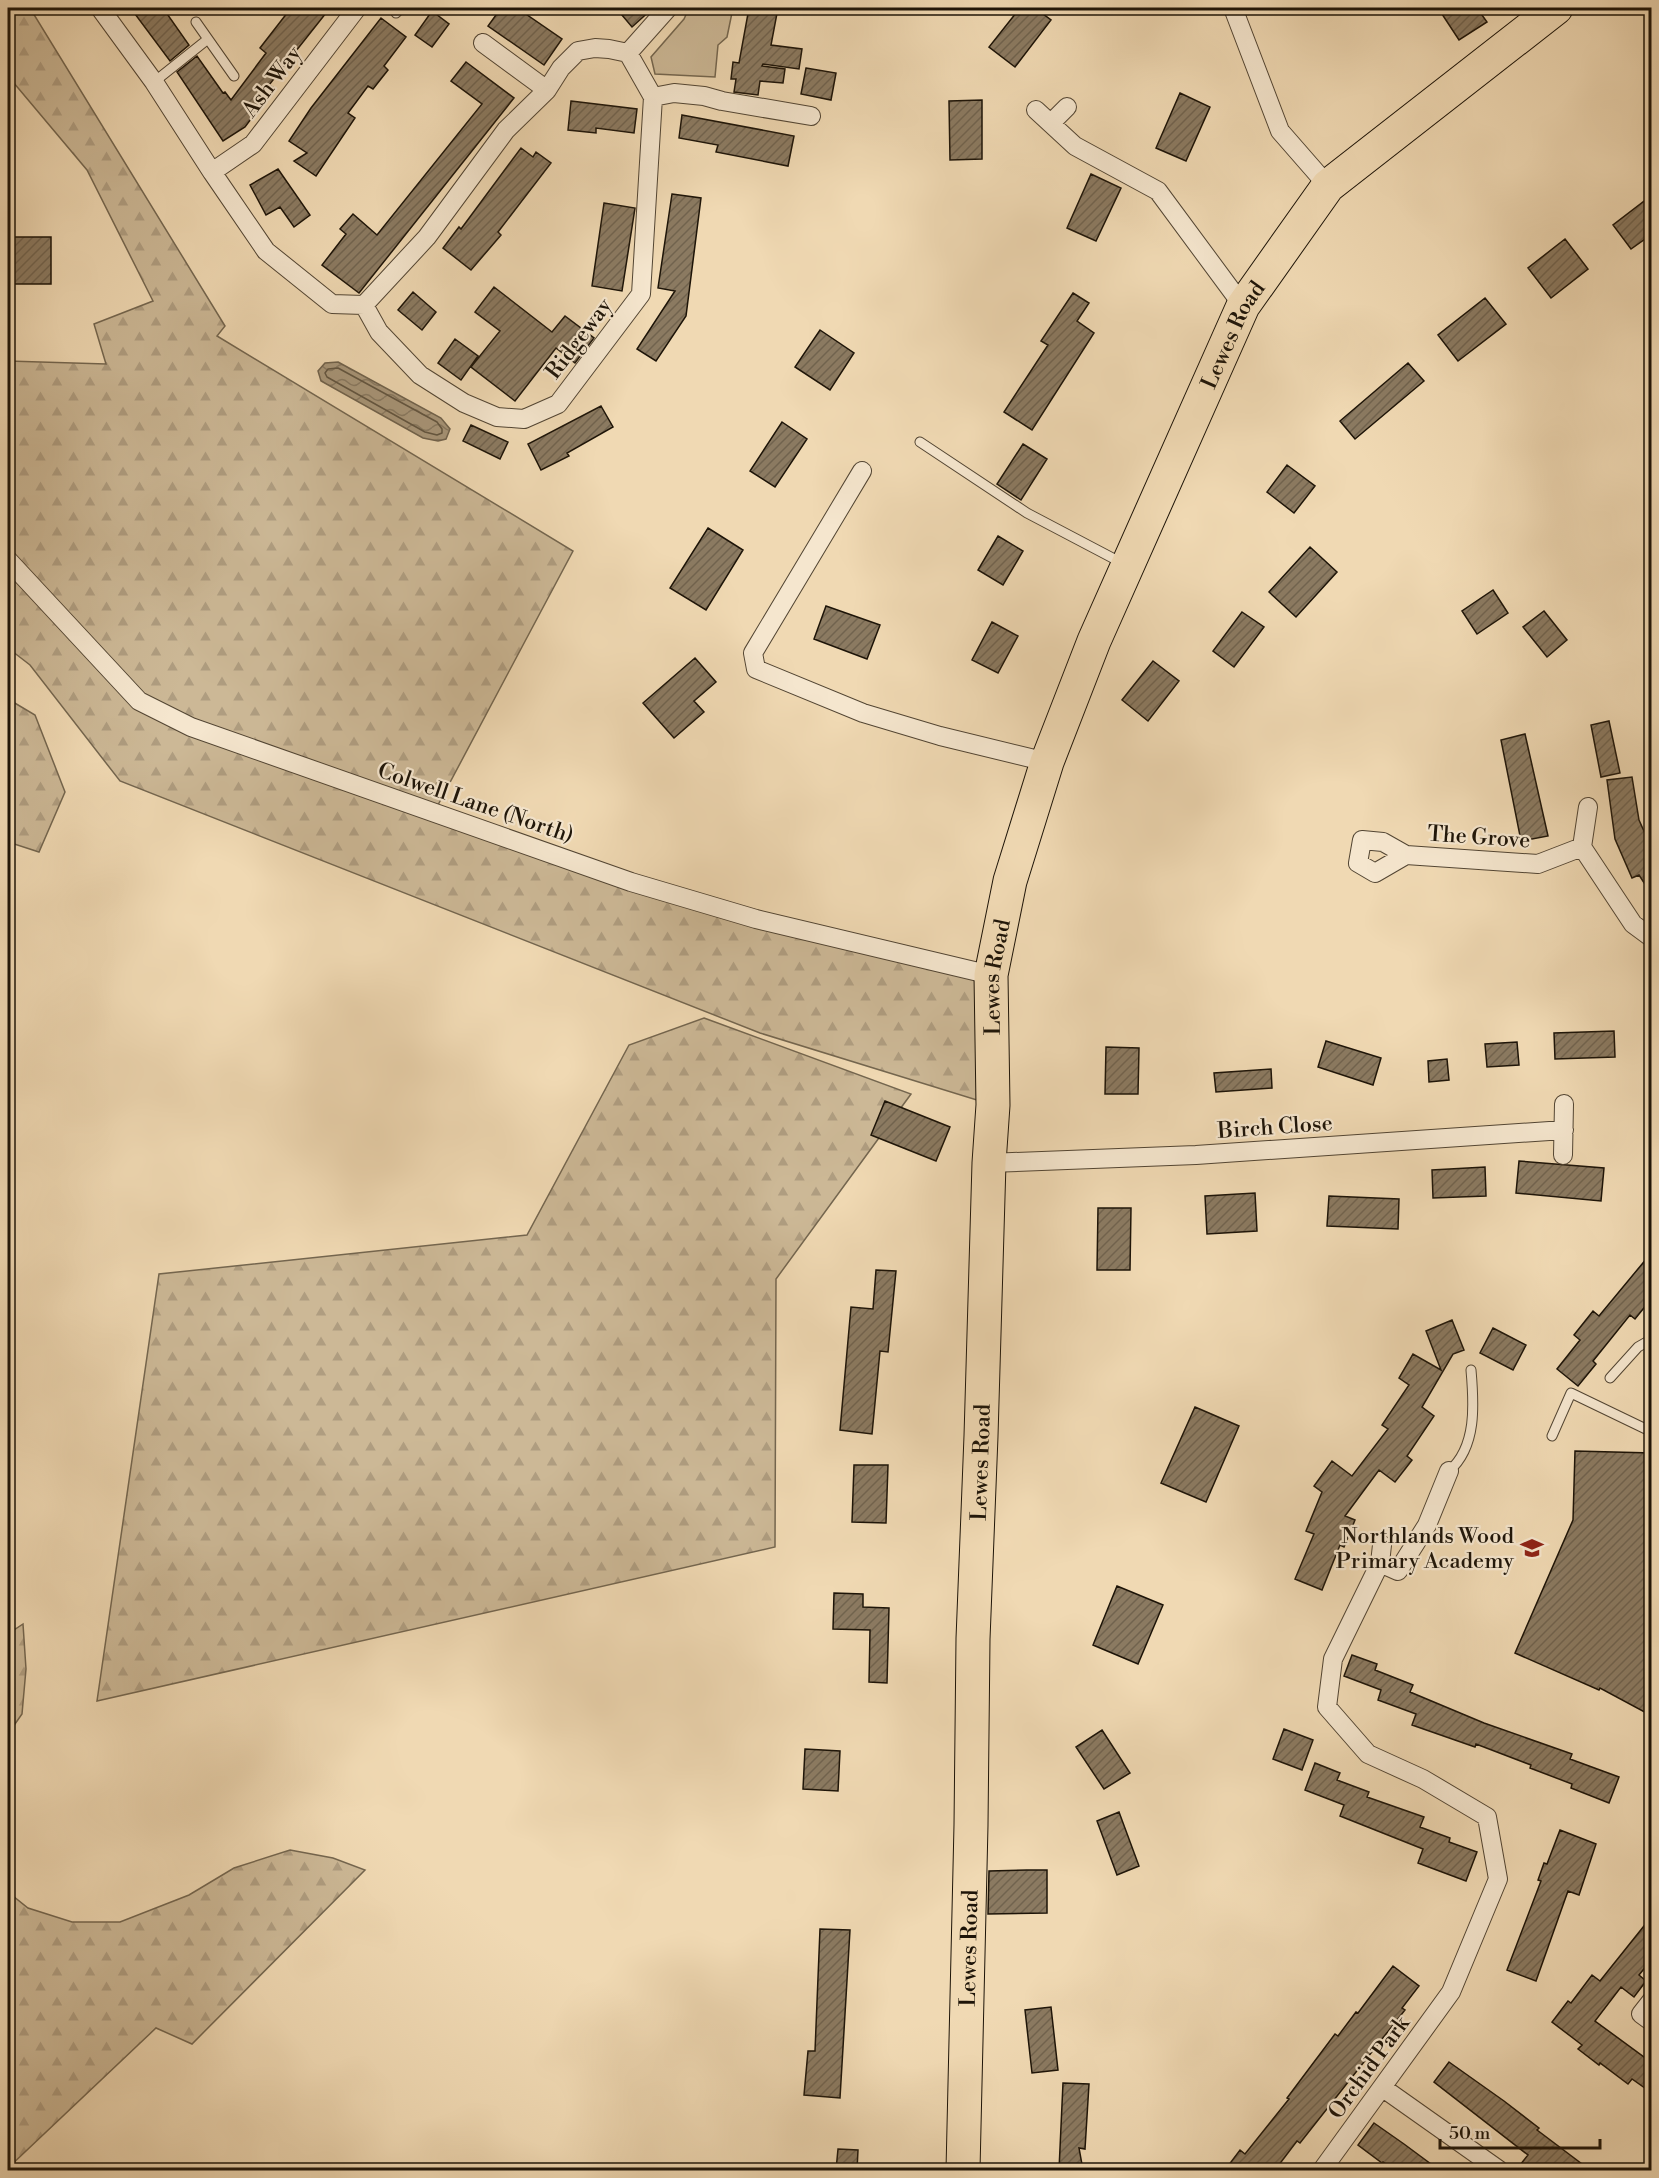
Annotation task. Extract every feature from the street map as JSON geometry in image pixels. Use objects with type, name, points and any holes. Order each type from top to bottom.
[{"type":"highway","name":"Lewes Road","points":[[963,2170],[973,1639],[989,1163],[993,1105],[991,975],[1010,882],[1047,762],[1094,640],[1243,306],[1328,186],[1556,8]]},
{"type":"street","name":"Ash Way","points":[[212,172],[253,144],[357,8]]},
{"type":"street","points":[[628,53],[668,8]]},
{"type":"street","points":[[1233,8],[1280,131],[1328,186]]},
{"type":"street","points":[[107,10],[212,172],[266,250],[332,304],[364,305],[427,237],[506,130],[547,90],[561,68],[578,51],[609,49],[628,53],[653,97],[674,93],[704,96],[811,116]]},
{"type":"street","points":[[483,43],[547,90]]},
{"type":"street","name":"Ridgeway","points":[[364,305],[379,332],[420,375],[464,403],[497,417],[524,419],[558,404],[641,294],[653,97]]},
{"type":"street","points":[[1051,123],[1067,107]]},
{"type":"street","points":[[1036,110],[1075,146],[1158,191],[1243,306]]},
{"type":"street","points":[[862,471],[753,653],[756,669],[863,713],[940,736],[1047,762]]},
{"type":"street","name":"Colwell Lane (North)","points":[[8,560],[139,701],[191,727],[631,882],[756,919],[991,975]]},
{"type":"street","points":[[1588,807],[1582,847],[1633,924],[1652,938]]},
{"type":"street","name":"The Grove","points":[[1406,855],[1538,864],[1582,847]]},
{"type":"street","points":[[1563,1155],[1564,1104]]},
{"type":"street","name":"Birch Close","points":[[989,1163],[1196,1155],[1564,1130]]},
{"type":"street","name":"Orchid Park","points":[[1322,2170],[1451,1992],[1498,1879],[1487,1817],[1423,1779],[1368,1754],[1327,1707],[1333,1659],[1381,1554],[1398,1571],[1427,1525],[1449,1471]]},
{"type":"street","points":[[1652,2000],[1641,2014],[1652,2022]]},
{"type":"street","points":[[1383,2088],[1499,2170]]},
{"type":"lane","points":[[196,22],[234,76]]},
{"type":"lane","points":[[154,82],[208,39]]},
{"type":"lane","points":[[920,442],[1027,513],[1127,566]]},
{"type":"lane","points":[[1610,1378],[1638,1347],[1652,1339]]},
{"type":"lane","points":[[1449,1471],[1460,1462],[1469,1437],[1473,1418],[1471,1370]]},
{"type":"lane","points":[[1552,1436],[1571,1393],[1652,1432]]},
{"type":"green space","points":[[8,8],[30,8],[225,326],[217,336],[573,551],[430,820],[991,975],[993,1105],[760,1033],[120,781],[30,665],[8,648],[8,361],[106,364],[94,324],[153,301],[87,170],[8,76]]},
{"type":"green space","points":[[689,8],[733,8],[727,37],[718,45],[715,77],[655,74],[651,57],[684,19]]},
{"type":"green space","points":[[8,699],[35,715],[65,792],[39,852],[8,842]]},
{"type":"green space","points":[[704,1018],[911,1094],[776,1279],[775,1547],[97,1701],[159,1274],[527,1235],[629,1045]]},
{"type":"green space","points":[[23,1624],[26,1669],[22,1714],[8,1734],[8,1634]]},
{"type":"green space","points":[[290,1850],[333,1858],[365,1870],[192,2044],[156,2028],[8,2168],[8,1892],[28,1908],[72,1922],[120,1922],[189,1895],[234,1868]]},
{"type":"water","points":[[338,362],[441,418],[450,429],[446,439],[438,441],[423,438],[321,381],[318,371],[325,363]]},
{"type":"building","points":[[145,8],[163,8],[189,45],[170,61],[135,14]]},
{"type":"building","points":[[291,8],[330,8],[269,85],[274,88],[245,127],[223,141],[177,72],[197,56],[223,93],[225,92],[231,100],[266,53],[260,48]]},
{"type":"building","points":[[501,8],[517,8],[562,39],[544,65],[488,26]]},
{"type":"building","points":[[616,8],[653,8],[632,27]]},
{"type":"building","points":[[749,8],[778,8],[771,45],[802,49],[799,69],[763,64],[762,66],[785,69],[783,83],[760,81],[758,95],[734,92],[736,79],[731,79],[733,62],[739,63]]},
{"type":"building","points":[[1020,8],[1035,8],[1051,20],[1015,67],[989,47]]},
{"type":"building","points":[[1438,8],[1477,8],[1487,22],[1459,40]]},
{"type":"building","points":[[432,11],[449,24],[432,47],[415,35]]},
{"type":"building","points":[[381,18],[406,37],[384,66],[388,70],[373,89],[368,86],[348,113],[355,118],[316,176],[294,161],[307,153],[289,141],[311,108]]},
{"type":"building","points":[[466,62],[514,98],[359,293],[322,265],[346,234],[340,229],[353,214],[377,235],[482,104],[451,81]]},
{"type":"building","points":[[806,68],[836,73],[831,100],[801,94]]},
{"type":"building","points":[[1180,93],[1210,107],[1186,161],[1156,148]]},
{"type":"building","points":[[982,100],[982,159],[950,160],[949,101]]},
{"type":"building","points":[[571,101],[637,109],[634,133],[596,128],[596,133],[568,130]]},
{"type":"building","points":[[682,115],[794,136],[788,166],[716,152],[718,145],[679,138]]},
{"type":"building","points":[[521,148],[533,157],[536,152],[551,163],[498,232],[501,235],[471,270],[443,248],[459,227],[461,229]]},
{"type":"building","points":[[278,169],[310,215],[294,227],[280,207],[266,215],[250,185]]},
{"type":"building","points":[[1091,174],[1121,188],[1096,241],[1067,228]]},
{"type":"building","points":[[672,194],[701,198],[686,316],[656,361],[637,349],[675,291],[658,288]]},
{"type":"building","points":[[1652,195],[1652,234],[1631,249],[1613,225]]},
{"type":"building","points":[[604,203],[635,208],[622,291],[592,286]]},
{"type":"building","points":[[8,237],[51,237],[51,284],[8,284]]},
{"type":"building","points":[[1565,239],[1588,269],[1551,298],[1528,268]]},
{"type":"building","points":[[494,287],[552,332],[565,316],[594,338],[575,363],[556,348],[515,401],[471,367],[500,331],[475,312]]},
{"type":"building","points":[[413,292],[436,312],[422,330],[398,310]]},
{"type":"building","points":[[1073,293],[1089,303],[1077,321],[1094,333],[1032,430],[1004,412],[1048,345],[1041,341]]},
{"type":"building","points":[[1485,298],[1506,324],[1458,361],[1438,335]]},
{"type":"building","points":[[820,330],[854,353],[830,390],[795,367]]},
{"type":"building","points":[[455,339],[478,356],[461,380],[438,363]]},
{"type":"building","points":[[1408,363],[1424,381],[1355,439],[1340,421]]},
{"type":"building","points":[[601,406],[613,427],[567,453],[569,456],[541,470],[528,444]]},
{"type":"building","points":[[782,422],[807,439],[775,487],[750,471]]},
{"type":"building","points":[[471,425],[508,442],[500,459],[463,441]]},
{"type":"building","points":[[1023,444],[1047,459],[1021,500],[997,484]]},
{"type":"building","points":[[1287,465],[1315,486],[1294,513],[1267,492]]},
{"type":"building","points":[[708,528],[743,550],[706,610],[670,588]]},
{"type":"building","points":[[998,536],[1023,551],[1003,585],[978,570]]},
{"type":"building","points":[[1310,547],[1337,572],[1296,617],[1269,592]]},
{"type":"building","points":[[1493,590],[1508,613],[1477,634],[1462,611]]},
{"type":"building","points":[[826,606],[880,625],[867,659],[814,639]]},
{"type":"building","points":[[1544,611],[1567,640],[1547,657],[1523,627]]},
{"type":"building","points":[[1242,612],[1264,627],[1234,667],[1213,651]]},
{"type":"building","points":[[992,622],[1018,636],[998,673],[972,660]]},
{"type":"building","points":[[695,658],[716,682],[694,701],[704,712],[674,738],[643,703]]},
{"type":"building","points":[[1153,661],[1179,681],[1148,721],[1122,700]]},
{"type":"building","points":[[1609,721],[1620,773],[1601,777],[1591,725]]},
{"type":"building","points":[[1525,734],[1548,836],[1521,841],[1501,740]]},
{"type":"building","points":[[1632,777],[1639,820],[1652,849],[1652,895],[1639,875],[1632,878],[1615,839],[1607,780]]},
{"type":"building","points":[[1614,1031],[1615,1057],[1555,1059],[1554,1033]]},
{"type":"building","points":[[1326,1041],[1381,1058],[1373,1085],[1318,1067]]},
{"type":"building","points":[[1517,1042],[1519,1065],[1487,1067],[1485,1044]]},
{"type":"building","points":[[1106,1047],[1139,1048],[1138,1094],[1105,1094]]},
{"type":"building","points":[[1447,1059],[1449,1080],[1429,1082],[1428,1061]]},
{"type":"building","points":[[1271,1069],[1272,1088],[1216,1092],[1214,1073]]},
{"type":"building","points":[[885,1101],[950,1127],[936,1161],[871,1135]]},
{"type":"building","points":[[1519,1161],[1604,1168],[1601,1201],[1516,1193]]},
{"type":"building","points":[[1485,1167],[1486,1196],[1433,1198],[1432,1170]]},
{"type":"building","points":[[1255,1193],[1257,1231],[1207,1234],[1205,1196]]},
{"type":"building","points":[[1329,1196],[1399,1199],[1398,1229],[1327,1226]]},
{"type":"building","points":[[1098,1208],[1131,1208],[1130,1270],[1097,1270]]},
{"type":"building","points":[[1652,1252],[1652,1298],[1635,1319],[1630,1315],[1593,1361],[1596,1364],[1578,1386],[1557,1369],[1580,1340],[1574,1335],[1593,1311],[1599,1316]]},
{"type":"building","points":[[876,1270],[896,1271],[888,1352],[880,1351],[872,1434],[840,1430],[851,1307],[873,1309]]},
{"type":"building","points":[[1452,1320],[1464,1350],[1453,1354],[1422,1407],[1434,1416],[1407,1456],[1412,1460],[1395,1482],[1379,1470],[1345,1516],[1355,1520],[1344,1547],[1340,1545],[1322,1590],[1295,1579],[1314,1534],[1306,1531],[1322,1492],[1314,1486],[1332,1461],[1352,1476],[1388,1429],[1382,1425],[1409,1385],[1399,1378],[1413,1354],[1441,1370],[1426,1331]]},
{"type":"building","points":[[1493,1328],[1526,1345],[1513,1370],[1480,1353]]},
{"type":"building","points":[[1195,1407],[1239,1426],[1206,1502],[1161,1483]]},
{"type":"building","points":[[1575,1451],[1652,1453],[1648,1643],[1652,1638],[1652,1716],[1600,1688],[1599,1690],[1515,1653],[1573,1520]]},
{"type":"building","points":[[854,1465],[888,1465],[886,1523],[852,1522]]},
{"type":"building","points":[[1117,1586],[1163,1605],[1138,1664],[1093,1645]]},
{"type":"building","points":[[834,1593],[863,1594],[863,1607],[889,1608],[887,1683],[869,1682],[870,1630],[833,1629]]},
{"type":"building","points":[[1352,1655],[1377,1664],[1375,1670],[1413,1685],[1410,1692],[1484,1723],[1572,1754],[1570,1759],[1619,1777],[1609,1803],[1571,1788],[1572,1784],[1530,1768],[1531,1765],[1476,1744],[1475,1747],[1412,1725],[1416,1714],[1378,1700],[1381,1690],[1344,1676]]},
{"type":"building","points":[[1284,1729],[1313,1740],[1302,1770],[1273,1759]]},
{"type":"building","points":[[1102,1730],[1130,1773],[1104,1789],[1076,1747]]},
{"type":"building","points":[[805,1749],[840,1751],[838,1791],[803,1789]]},
{"type":"building","points":[[1315,1763],[1340,1773],[1337,1780],[1369,1792],[1367,1797],[1424,1817],[1420,1827],[1450,1838],[1449,1842],[1477,1852],[1466,1881],[1418,1863],[1423,1849],[1340,1816],[1344,1805],[1305,1790]]},
{"type":"building","points":[[1119,1812],[1139,1866],[1117,1875],[1097,1821]]},
{"type":"building","points":[[1560,1830],[1596,1844],[1579,1895],[1568,1891],[1536,1981],[1507,1970],[1541,1881],[1538,1880],[1544,1863],[1547,1864]]},
{"type":"building","points":[[1047,1870],[1047,1913],[988,1914],[989,1871]]},
{"type":"building","points":[[1652,1916],[1652,1959],[1639,1975],[1646,1981],[1634,1997],[1621,1987],[1595,2021],[1652,2063],[1652,2093],[1632,2079],[1628,2084],[1600,2063],[1599,2065],[1578,2049],[1582,2045],[1552,2022],[1568,2001],[1571,2003],[1592,1975],[1600,1981]]},
{"type":"building","points":[[820,1929],[850,1930],[840,2098],[804,2095],[808,2051],[815,2051]]},
{"type":"building","points":[[1393,1966],[1419,1986],[1402,2008],[1405,2010],[1300,2143],[1297,2141],[1275,2170],[1225,2170],[1240,2150],[1245,2154],[1289,2099],[1287,2098],[1335,2034],[1338,2036],[1356,2012],[1358,2013]]},
{"type":"building","points":[[1051,2007],[1058,2070],[1032,2073],[1025,2010]]},
{"type":"building","points":[[1449,2062],[1504,2101],[1539,2128],[1537,2130],[1590,2170],[1516,2170],[1528,2155],[1434,2082]]},
{"type":"building","points":[[1063,2083],[1089,2084],[1085,2149],[1079,2148],[1083,2170],[1059,2170]]},
{"type":"building","points":[[1374,2123],[1439,2170],[1394,2170],[1382,2163],[1358,2145]]},
{"type":"building","points":[[838,2149],[858,2150],[857,2170],[836,2170]]},
{"type":"place","name":"Northlands Wood Primary Academy","points":[[1532,1548]]}]
